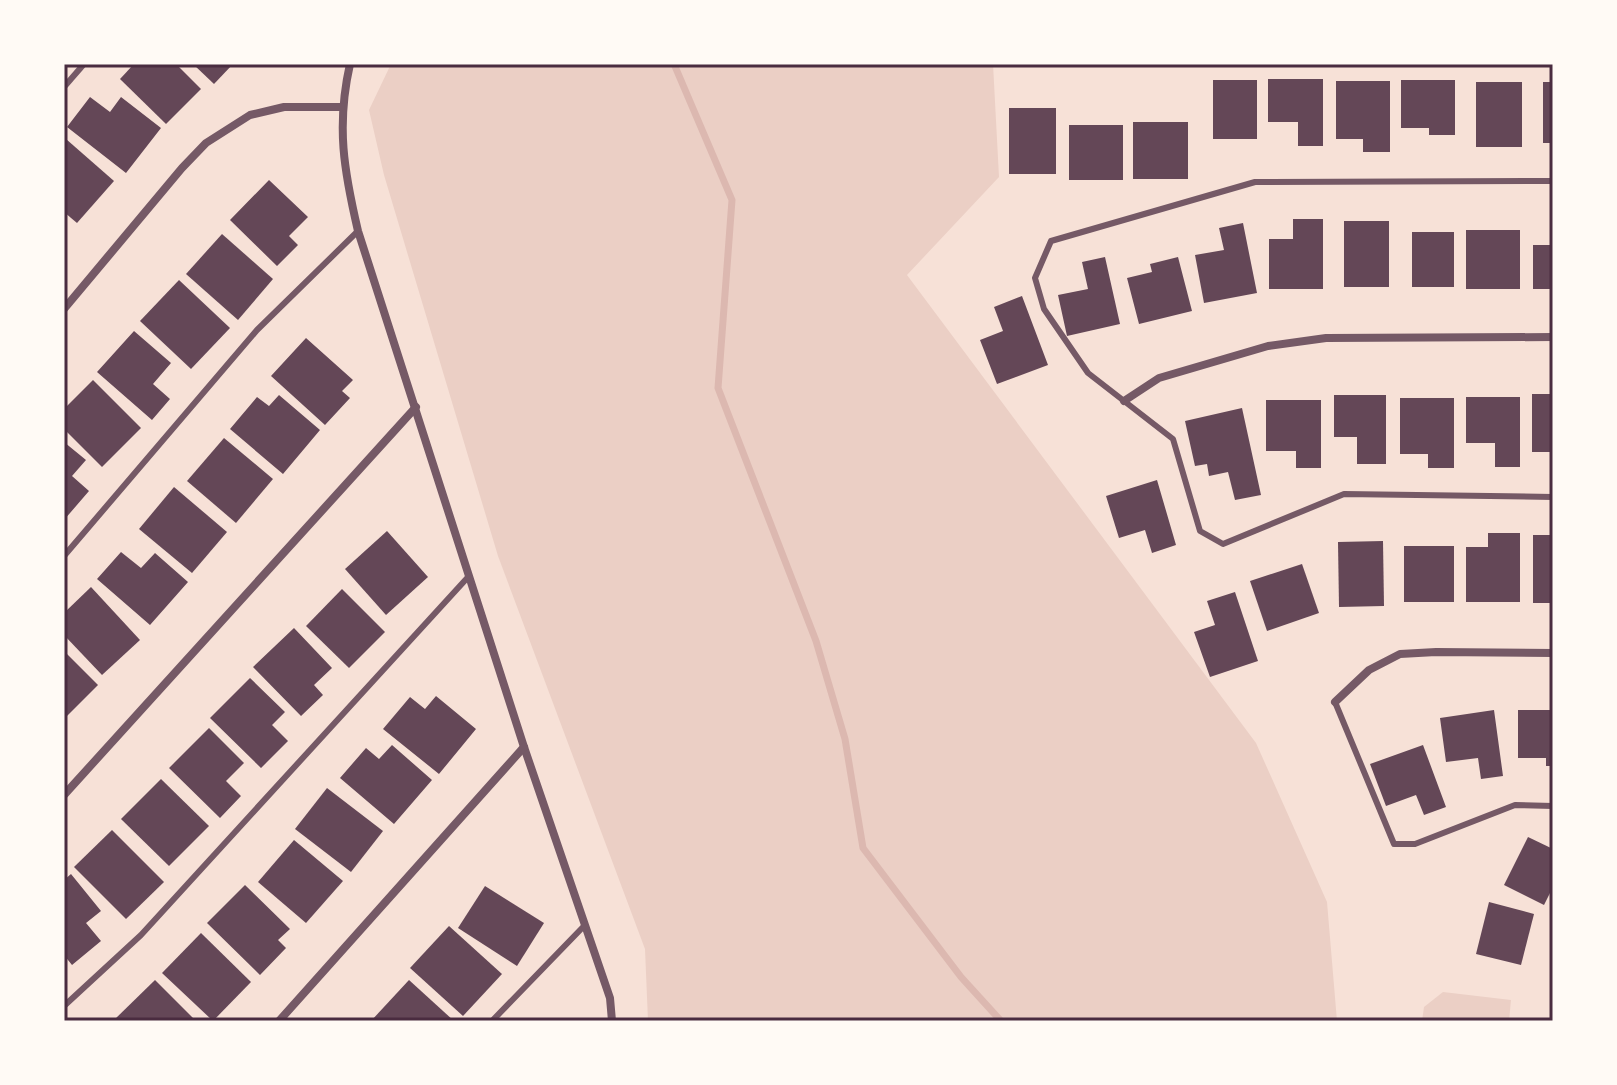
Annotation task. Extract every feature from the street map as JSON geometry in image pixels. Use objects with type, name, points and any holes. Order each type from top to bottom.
[{"type":"street","points":[[350,64],[341,107],[345,176],[358,231],[524,747],[610,998],[612,1021]]},
{"type":"street","points":[[64,309],[206,143],[250,115],[284,107],[341,107]]},
{"type":"street","points":[[1124,401],[1159,378],[1268,346],[1326,338],[1553,337]]},
{"type":"street","points":[[64,795],[416,407]]},
{"type":"street","points":[[1335,702],[1369,670],[1400,654],[1553,653]]},
{"type":"street","points":[[279,1021],[524,747]]},
{"type":"lane","points":[[64,87],[84,64]]},
{"type":"lane","points":[[1553,181],[1255,182],[1051,241],[1035,278],[1044,309],[1088,373],[1173,439],[1200,531],[1223,544],[1344,494],[1553,497]]},
{"type":"lane","points":[[64,556],[257,330],[358,231]]},
{"type":"lane","points":[[64,1006],[141,935],[469,576]]},
{"type":"lane","points":[[1335,702],[1394,844],[1415,844],[1515,805],[1553,806]]},
{"type":"lane","points":[[492,1021],[584,926]]},
{"type":"shaded area","points":[[391,64],[993,64],[999,177],[907,275],[1256,743],[1327,902],[1337,1021],[648,1021],[645,949],[498,556],[384,175],[369,110]]},
{"type":"shaded area","points":[[1443,992],[1511,1000],[1509,1021],[1422,1021],[1424,1007]]},
{"type":"building","points":[[134,64],[176,64],[201,89],[166,124],[120,79]]},
{"type":"building","points":[[193,64],[233,64],[214,84]]},
{"type":"building","points":[[1268,79],[1323,79],[1323,146],[1298,146],[1298,122],[1268,122]]},
{"type":"building","points":[[1213,80],[1257,80],[1257,139],[1213,139]]},
{"type":"building","points":[[1401,80],[1455,80],[1455,135],[1429,135],[1429,128],[1401,128]]},
{"type":"building","points":[[1336,81],[1390,81],[1390,152],[1363,152],[1363,139],[1336,139]]},
{"type":"building","points":[[1476,82],[1522,82],[1522,147],[1476,147]]},
{"type":"building","points":[[1543,82],[1553,82],[1553,143],[1543,143]]},
{"type":"building","points":[[90,97],[110,112],[121,97],[161,128],[126,173],[67,127]]},
{"type":"building","points":[[1009,108],[1056,108],[1056,174],[1009,174]]},
{"type":"building","points":[[1133,122],[1188,122],[1188,179],[1133,179]]},
{"type":"building","points":[[1069,125],[1123,125],[1123,180],[1069,180]]},
{"type":"building","points":[[66,139],[114,181],[77,223],[64,212]]},
{"type":"building","points":[[269,180],[308,217],[289,236],[298,245],[277,266],[230,220]]},
{"type":"building","points":[[1293,219],[1323,219],[1323,289],[1269,289],[1269,239],[1293,239]]},
{"type":"building","points":[[1344,221],[1389,221],[1389,287],[1344,287]]},
{"type":"building","points":[[1243,223],[1257,293],[1204,303],[1195,255],[1224,250],[1219,228]]},
{"type":"building","points":[[1466,230],[1520,230],[1520,289],[1466,289]]},
{"type":"building","points":[[1412,232],[1454,232],[1454,287],[1412,287]]},
{"type":"building","points":[[222,234],[273,279],[238,320],[186,274]]},
{"type":"building","points":[[1533,245],[1553,245],[1553,289],[1533,289]]},
{"type":"building","points":[[1105,257],[1120,324],[1067,336],[1058,295],[1088,289],[1082,262]]},
{"type":"building","points":[[1178,257],[1192,311],[1139,324],[1127,278],[1152,272],[1150,264]]},
{"type":"building","points":[[179,280],[230,328],[191,369],[140,321]]},
{"type":"building","points":[[1022,296],[1048,365],[997,384],[980,340],[1003,331],[994,307]]},
{"type":"building","points":[[134,331],[171,363],[153,384],[170,399],[152,420],[97,372]]},
{"type":"building","points":[[306,338],[353,380],[342,391],[350,398],[325,425],[271,376]]},
{"type":"building","points":[[93,380],[141,428],[102,467],[64,429],[64,409]]},
{"type":"building","points":[[1532,394],[1553,394],[1553,452],[1532,452]]},
{"type":"building","points":[[279,395],[320,430],[283,474],[230,429],[257,397],[269,406]]},
{"type":"building","points":[[1334,395],[1386,395],[1386,464],[1357,464],[1357,437],[1334,437]]},
{"type":"building","points":[[1466,397],[1520,397],[1520,467],[1495,467],[1495,443],[1466,443]]},
{"type":"building","points":[[1400,398],[1454,398],[1454,468],[1428,468],[1428,454],[1400,454]]},
{"type":"building","points":[[1266,400],[1321,400],[1321,468],[1296,468],[1296,451],[1266,451]]},
{"type":"building","points":[[1242,408],[1261,495],[1235,500],[1228,472],[1209,476],[1207,464],[1195,466],[1185,421]]},
{"type":"building","points":[[224,438],[273,479],[236,523],[187,481]]},
{"type":"building","points":[[64,442],[86,460],[72,476],[89,491],[64,520]]},
{"type":"building","points":[[1157,480],[1176,545],[1152,553],[1145,530],[1119,538],[1106,496]]},
{"type":"building","points":[[174,487],[227,532],[192,573],[139,529]]},
{"type":"building","points":[[387,531],[428,577],[386,615],[345,569]]},
{"type":"building","points":[[1488,533],[1520,533],[1520,602],[1466,602],[1466,547],[1488,547]]},
{"type":"building","points":[[1533,535],[1553,535],[1553,603],[1533,603]]},
{"type":"building","points":[[1383,541],[1384,606],[1339,607],[1338,542]]},
{"type":"building","points":[[1404,546],[1454,546],[1454,602],[1404,602]]},
{"type":"building","points":[[121,552],[141,568],[155,553],[188,582],[150,625],[97,579]]},
{"type":"building","points":[[1302,564],[1319,613],[1267,631],[1250,581]]},
{"type":"building","points":[[91,587],[140,640],[102,675],[64,635],[64,613]]},
{"type":"building","points":[[342,589],[385,632],[349,668],[306,626]]},
{"type":"building","points":[[1235,592],[1258,661],[1210,677],[1194,632],[1215,625],[1207,601]]},
{"type":"building","points":[[294,628],[332,668],[314,685],[323,695],[301,716],[253,667]]},
{"type":"building","points":[[64,651],[98,685],[64,719]]},
{"type":"building","points":[[250,678],[285,712],[272,725],[288,741],[261,768],[210,718]]},
{"type":"building","points":[[436,696],[476,729],[439,774],[383,729],[410,697],[425,709]]},
{"type":"building","points":[[1494,710],[1503,776],[1481,779],[1478,758],[1446,762],[1440,718]]},
{"type":"building","points":[[1518,710],[1553,710],[1553,766],[1546,766],[1546,758],[1518,758]]},
{"type":"building","points":[[209,728],[244,763],[226,781],[241,796],[220,818],[169,768]]},
{"type":"building","points":[[392,745],[432,780],[394,824],[340,778],[366,748],[379,759]]},
{"type":"building","points":[[1423,745],[1446,807],[1424,815],[1416,795],[1386,806],[1370,764]]},
{"type":"building","points":[[161,779],[209,826],[169,866],[121,819]]},
{"type":"building","points":[[327,788],[383,831],[351,872],[295,829]]},
{"type":"building","points":[[112,830],[164,882],[126,919],[74,867]]},
{"type":"building","points":[[1528,837],[1553,849],[1553,887],[1544,905],[1504,885]]},
{"type":"building","points":[[294,840],[343,881],[306,923],[258,882]]},
{"type":"building","points":[[71,874],[101,911],[86,923],[101,941],[72,965],[64,955],[64,880]]},
{"type":"building","points":[[245,885],[290,929],[278,940],[286,948],[260,975],[207,923]]},
{"type":"building","points":[[485,886],[544,923],[517,966],[458,928]]},
{"type":"building","points":[[1489,902],[1534,914],[1521,965],[1476,954]]},
{"type":"building","points":[[449,926],[502,974],[463,1016],[410,968]]},
{"type":"building","points":[[201,933],[251,982],[213,1021],[162,973]]},
{"type":"building","points":[[155,980],[196,1021],[113,1021]]},
{"type":"building","points":[[409,980],[454,1021],[371,1021]]},
{"type":"waterway","points":[[674,64],[732,200],[718,388],[816,641],[845,739],[863,848],[961,977],[1001,1021]]}]
